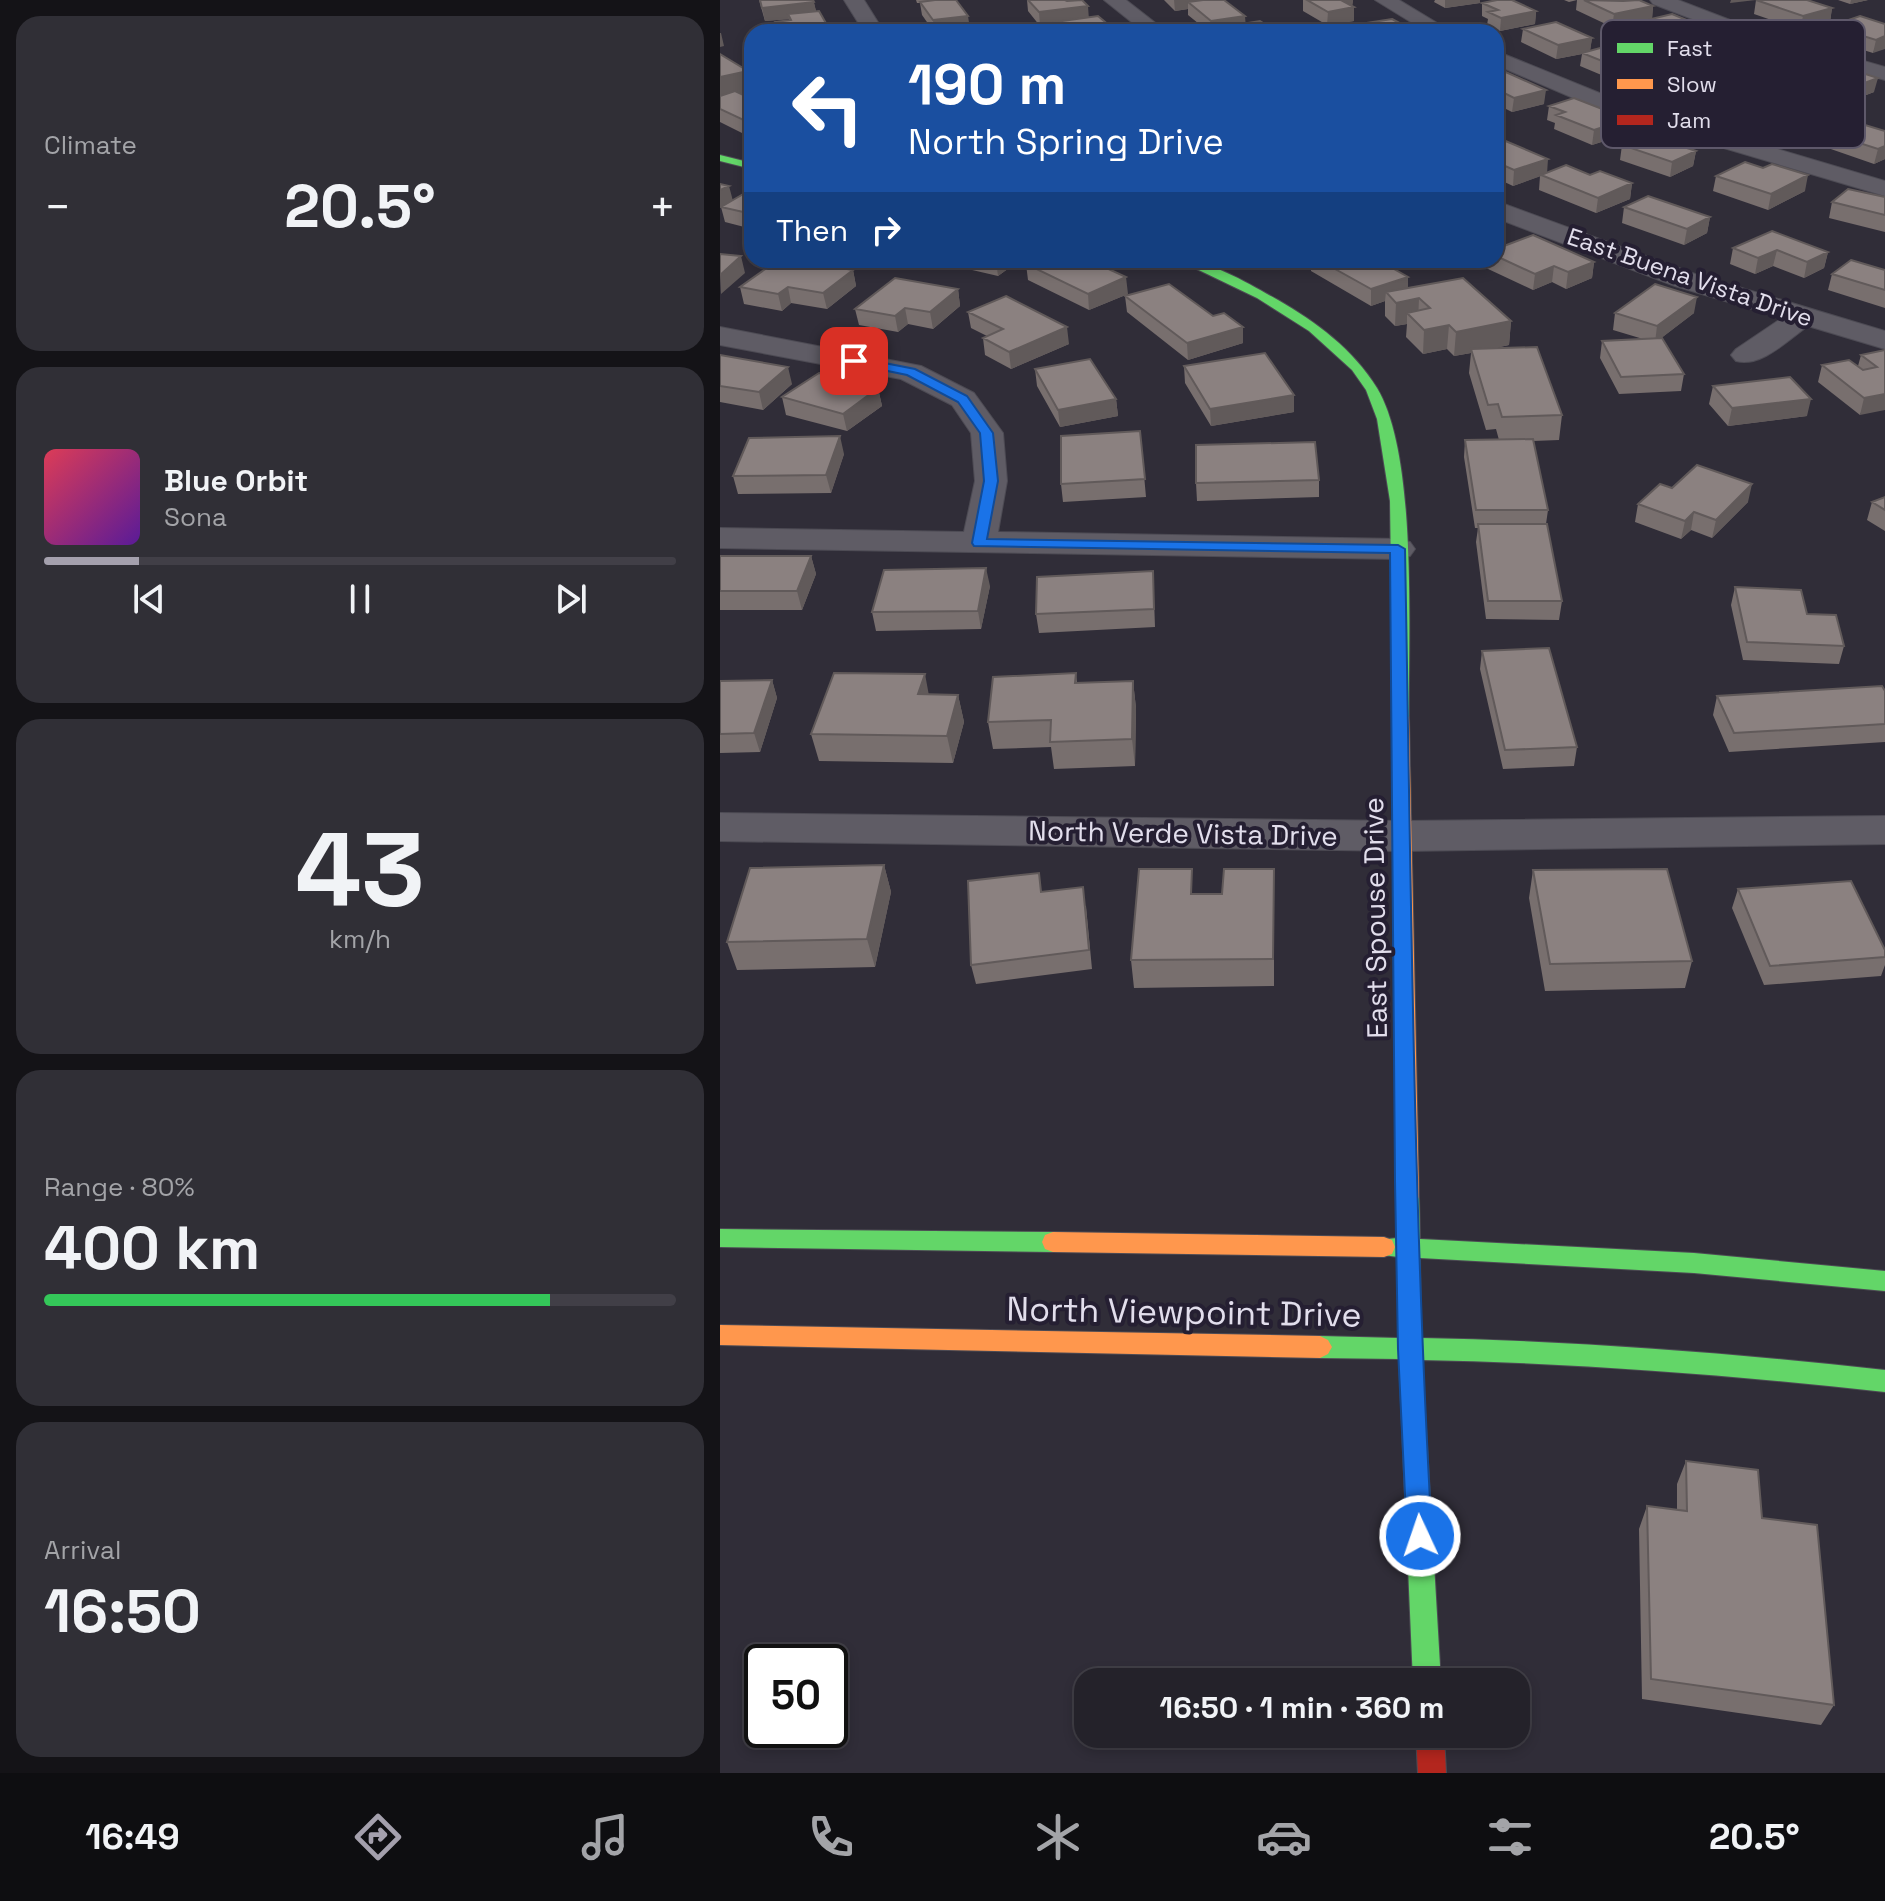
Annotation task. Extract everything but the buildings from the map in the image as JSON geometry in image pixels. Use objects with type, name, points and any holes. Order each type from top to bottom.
[{"type":"main road","points":[[720,158],[744,164]]},
{"type":"main road","name":"East Spouse Drive","points":[[1200,268],[1265,298],[1331,342],[1372,390],[1391,448],[1398,549],[1410,1349],[1426,1668]]},
{"type":"main road","points":[[720,1238],[1409,1247],[1694,1263],[1885,1281]]},
{"type":"main road","name":"North Viewpoint Drive","points":[[720,1335],[1522,1351],[1721,1363],[1885,1381]]},
{"type":"main road","points":[[1431,1748],[1432,1773]]},
{"type":"street","points":[[854,0],[869,24]]},
{"type":"street","points":[[1114,0],[1146,24]]},
{"type":"street","points":[[1385,0],[1428,24]]},
{"type":"street","points":[[1660,0],[1712,20]]},
{"type":"street","points":[[1504,60],[1601,102]]},
{"type":"street","points":[[1865,68],[1885,74]]},
{"type":"street","points":[[1743,148],[1885,189]]},
{"type":"street","name":"East Buena Vista Drive","points":[[1504,212],[1685,280],[1885,340]]},
{"type":"street","points":[[1746,355],[1803,317]]},
{"type":"street","points":[[720,336],[910,372],[963,399],[987,433],[991,481],[979,543]]},
{"type":"street","points":[[720,538],[1398,549]]},
{"type":"street","name":"North Verde Vista Drive","points":[[720,827],[1402,836],[1885,830]]},
{"type":"traffic: fast","points":[[720,158],[744,164]]},
{"type":"traffic: fast","points":[[1202,268],[1261,296],[1314,328],[1357,368],[1372,390],[1384,419],[1397,501],[1401,717]]},
{"type":"traffic: fast","points":[[1408,1197],[1410,1349],[1426,1668]]},
{"type":"traffic: fast","points":[[720,1238],[1053,1242]]},
{"type":"traffic: fast","points":[[1384,1247],[1694,1263],[1885,1281]]},
{"type":"traffic: fast","points":[[1320,1347],[1522,1351],[1721,1363],[1885,1381]]},
{"type":"traffic: slow","points":[[1401,717],[1408,1197]]},
{"type":"traffic: slow","points":[[1053,1242],[1384,1247]]},
{"type":"traffic: slow","points":[[720,1335],[1320,1347]]},
{"type":"traffic: jam","points":[[1431,1748],[1432,1773]]},
{"type":"route","points":[[854,361],[910,372],[963,399],[987,433],[991,481],[979,543],[1398,549],[1406,1181],[1410,1349],[1420,1536]]}]
